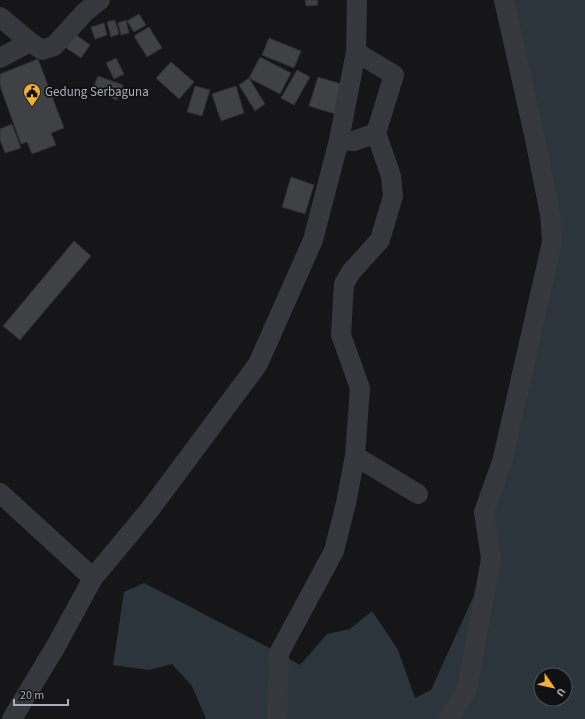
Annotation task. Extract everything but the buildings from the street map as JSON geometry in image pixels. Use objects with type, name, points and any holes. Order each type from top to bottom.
[{"type":"street","points":[[0,17],[42,50],[54,46],[85,12],[100,0]]},
{"type":"street","points":[[12,719],[56,646],[93,578],[151,508],[258,364],[313,240],[338,140],[356,52],[357,0]]},
{"type":"street","points":[[449,719],[467,689],[491,558],[484,512],[502,462],[552,242],[550,214],[504,0]]},
{"type":"street","points":[[0,58],[30,42]]},
{"type":"street","points":[[276,719],[279,653],[334,551],[346,503],[355,456],[360,388],[340,335],[344,284],[351,272],[380,240],[393,196],[390,176],[376,133],[394,75],[356,52]]},
{"type":"street","points":[[338,140],[354,141],[376,133]]},
{"type":"street","points":[[355,456],[418,494]]},
{"type":"street","points":[[0,493],[93,578]]},
{"type":"shaded area","points":[[506,0],[585,0],[585,719],[206,719],[192,686],[172,664],[149,670],[113,665],[124,592],[144,583],[300,665],[327,634],[350,629],[372,611],[398,650],[415,698],[431,690],[491,558],[488,515],[549,268]]},
{"type":"place","name":"Gedung Serbaguna","points":[[32,107]]}]
